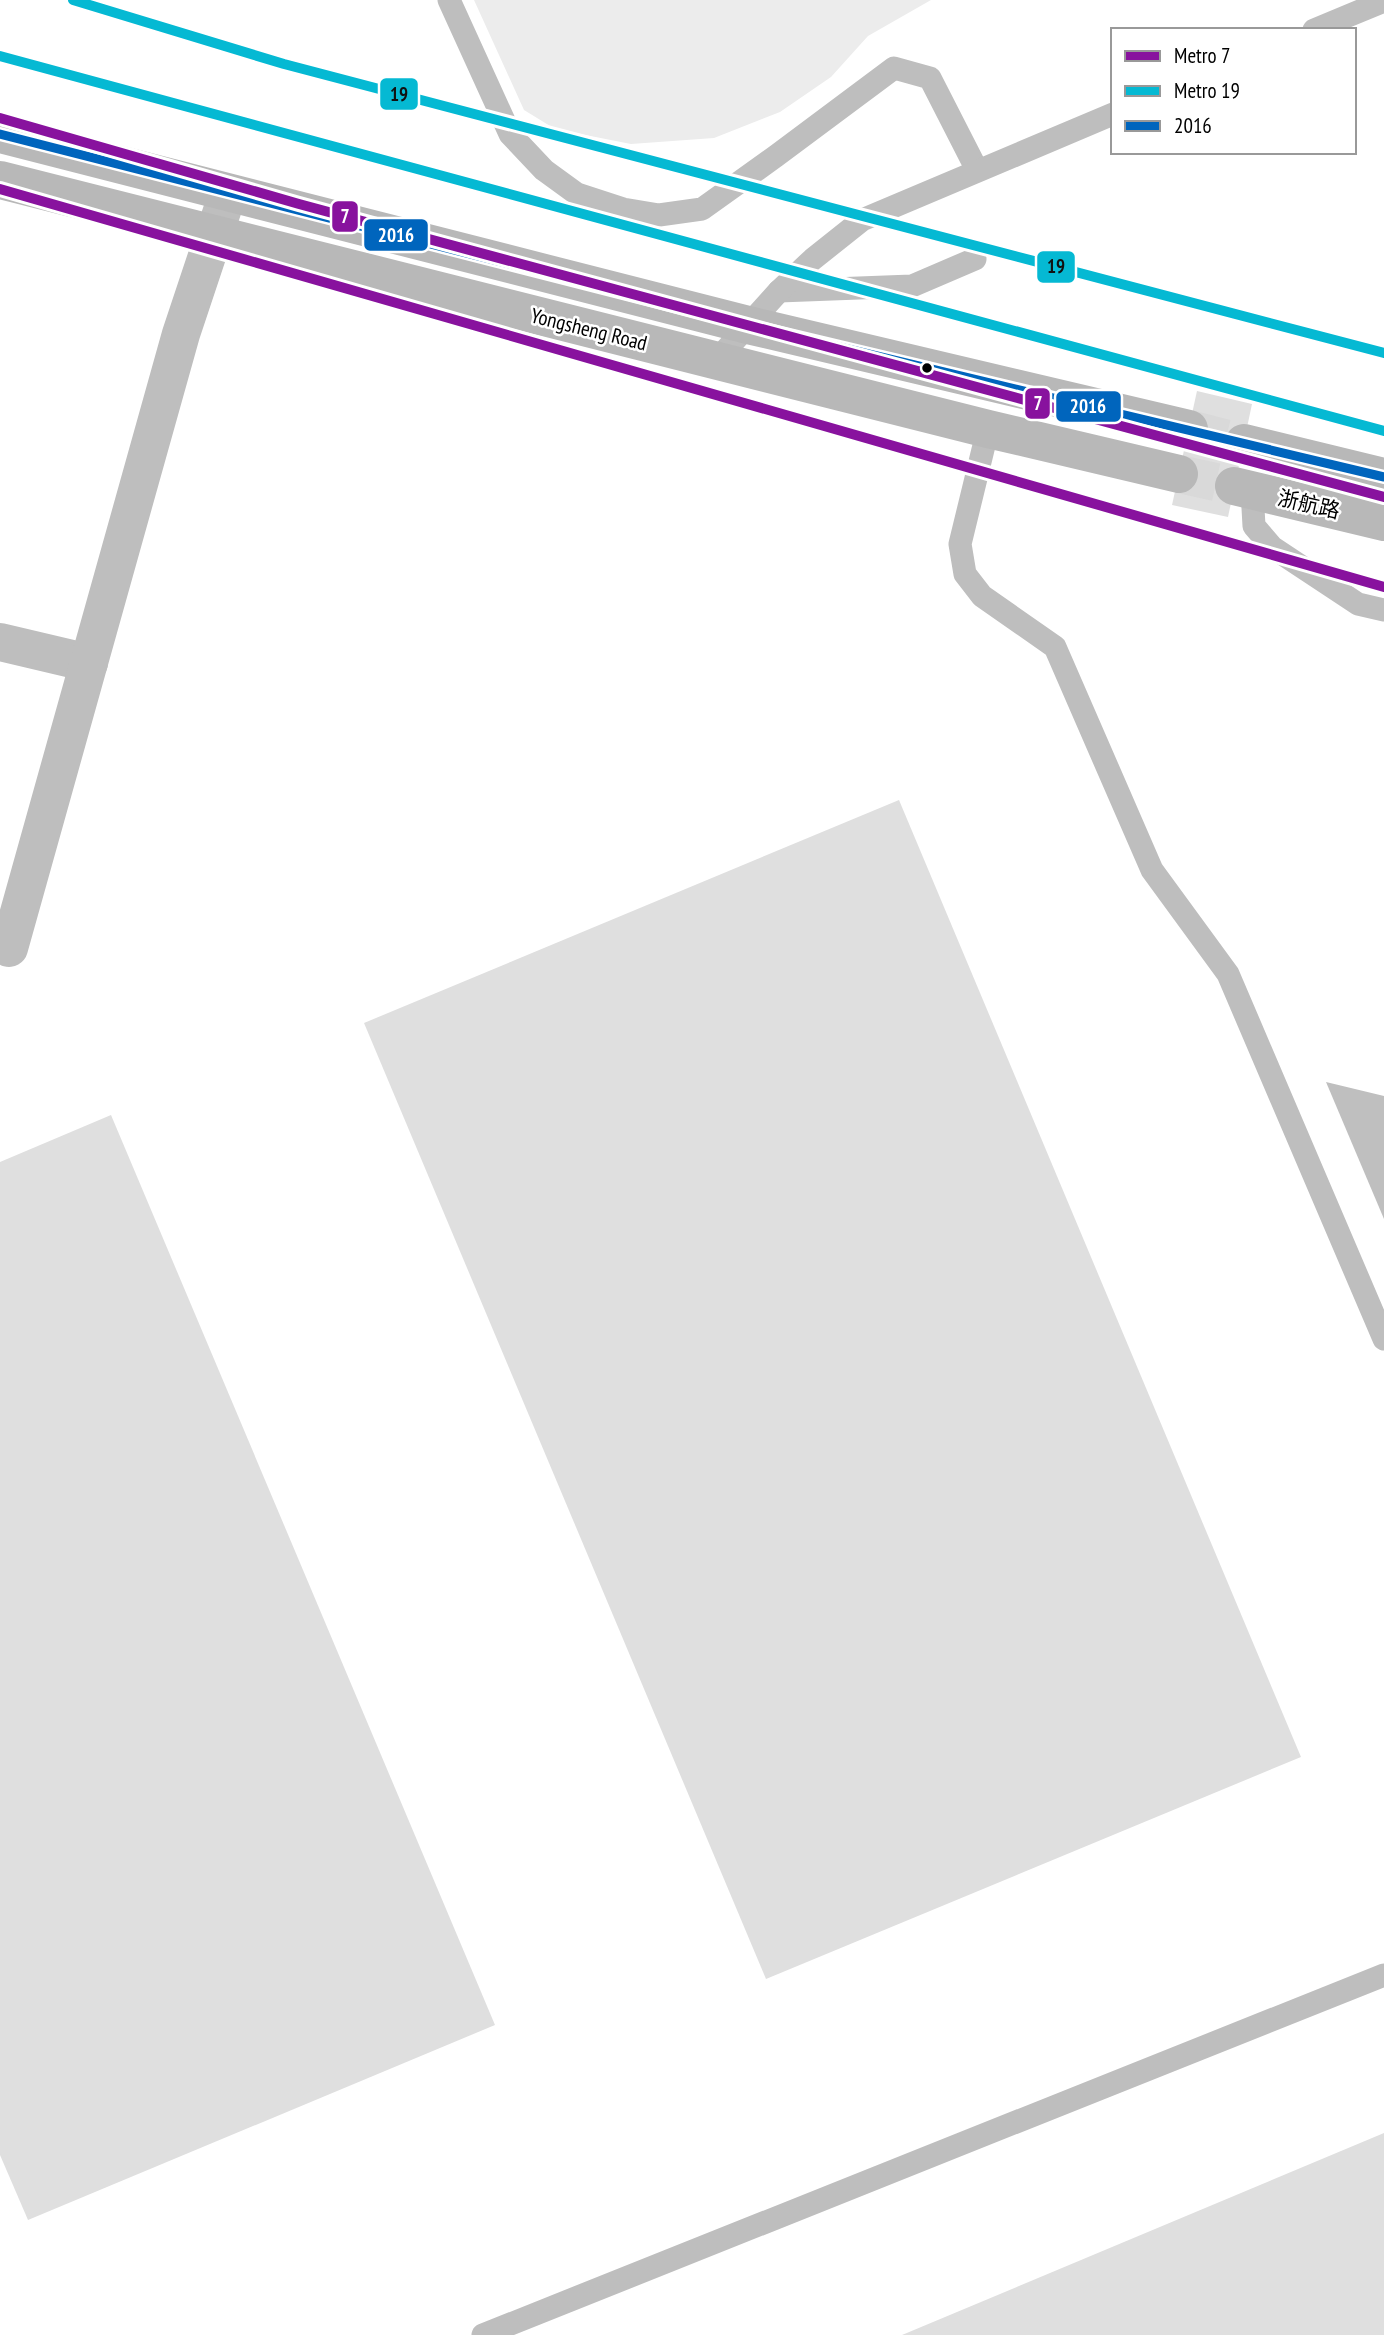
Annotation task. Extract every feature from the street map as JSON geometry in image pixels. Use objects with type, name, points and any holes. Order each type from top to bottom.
[{"type":"street","name":"Yongsheng Road","points":[[0,134],[748,325],[1189,429]]},
{"type":"street","name":"Yongsheng Road","points":[[0,180],[214,236],[1179,474]]},
{"type":"street","points":[[9,948],[181,334],[228,193]]},
{"type":"street","name":"浙航路","points":[[1244,443],[1384,477]]},
{"type":"street","name":"浙航路","points":[[1243,488],[1384,522]]},
{"type":"street","points":[[0,642],[89,663]]},
{"type":"lane","points":[[449,0],[510,134],[544,170],[577,194],[623,209],[659,215],[702,209],[894,68],[930,78],[977,170]]},
{"type":"lane","points":[[1319,28],[1384,1]]},
{"type":"lane","points":[[716,361],[779,291],[813,259],[862,220],[1111,115]]},
{"type":"lane","points":[[779,291],[912,286],[975,259]]},
{"type":"lane","points":[[988,429],[960,544],[965,574],[982,596],[1055,647],[1152,870],[1228,974],[1384,1339]]},
{"type":"lane","points":[[1243,488],[1254,526],[1272,547],[1358,604],[1384,610]]},
{"type":"lane","points":[[483,2335],[1384,1975]]},
{"type":"shaded area","points":[[474,0],[931,0],[868,36],[831,77],[780,112],[714,138],[631,144],[555,129],[524,110]]},
{"type":"shaded area","points":[[1326,1082],[1384,1096],[1384,1219]]},
{"type":"building","points":[[1197,391],[1252,404],[1228,517],[1172,505]]},
{"type":"building","points":[[899,800],[1301,1757],[766,1979],[364,1023]]},
{"type":"building","points":[[111,1115],[495,2025],[28,2220],[0,2155],[0,1162]]},
{"type":"building","points":[[1384,2133],[1384,2335],[902,2335]]},
{"type":"tunnel","points":[[1189,429],[1244,443]]},
{"type":"tunnel","points":[[1179,474],[1234,486]]},
{"type":"metro line","name":"19","points":[[73,0],[284,64],[1384,353]]},
{"type":"metro line","name":"19","points":[[0,56],[1384,431]]},
{"type":"metro line","name":"7","points":[[0,118],[299,204],[1384,497]]},
{"type":"metro line","name":"7","points":[[0,189],[1384,587]]},
{"type":"transit line","name":"2016","points":[[0,134],[748,325],[1384,477]]}]
